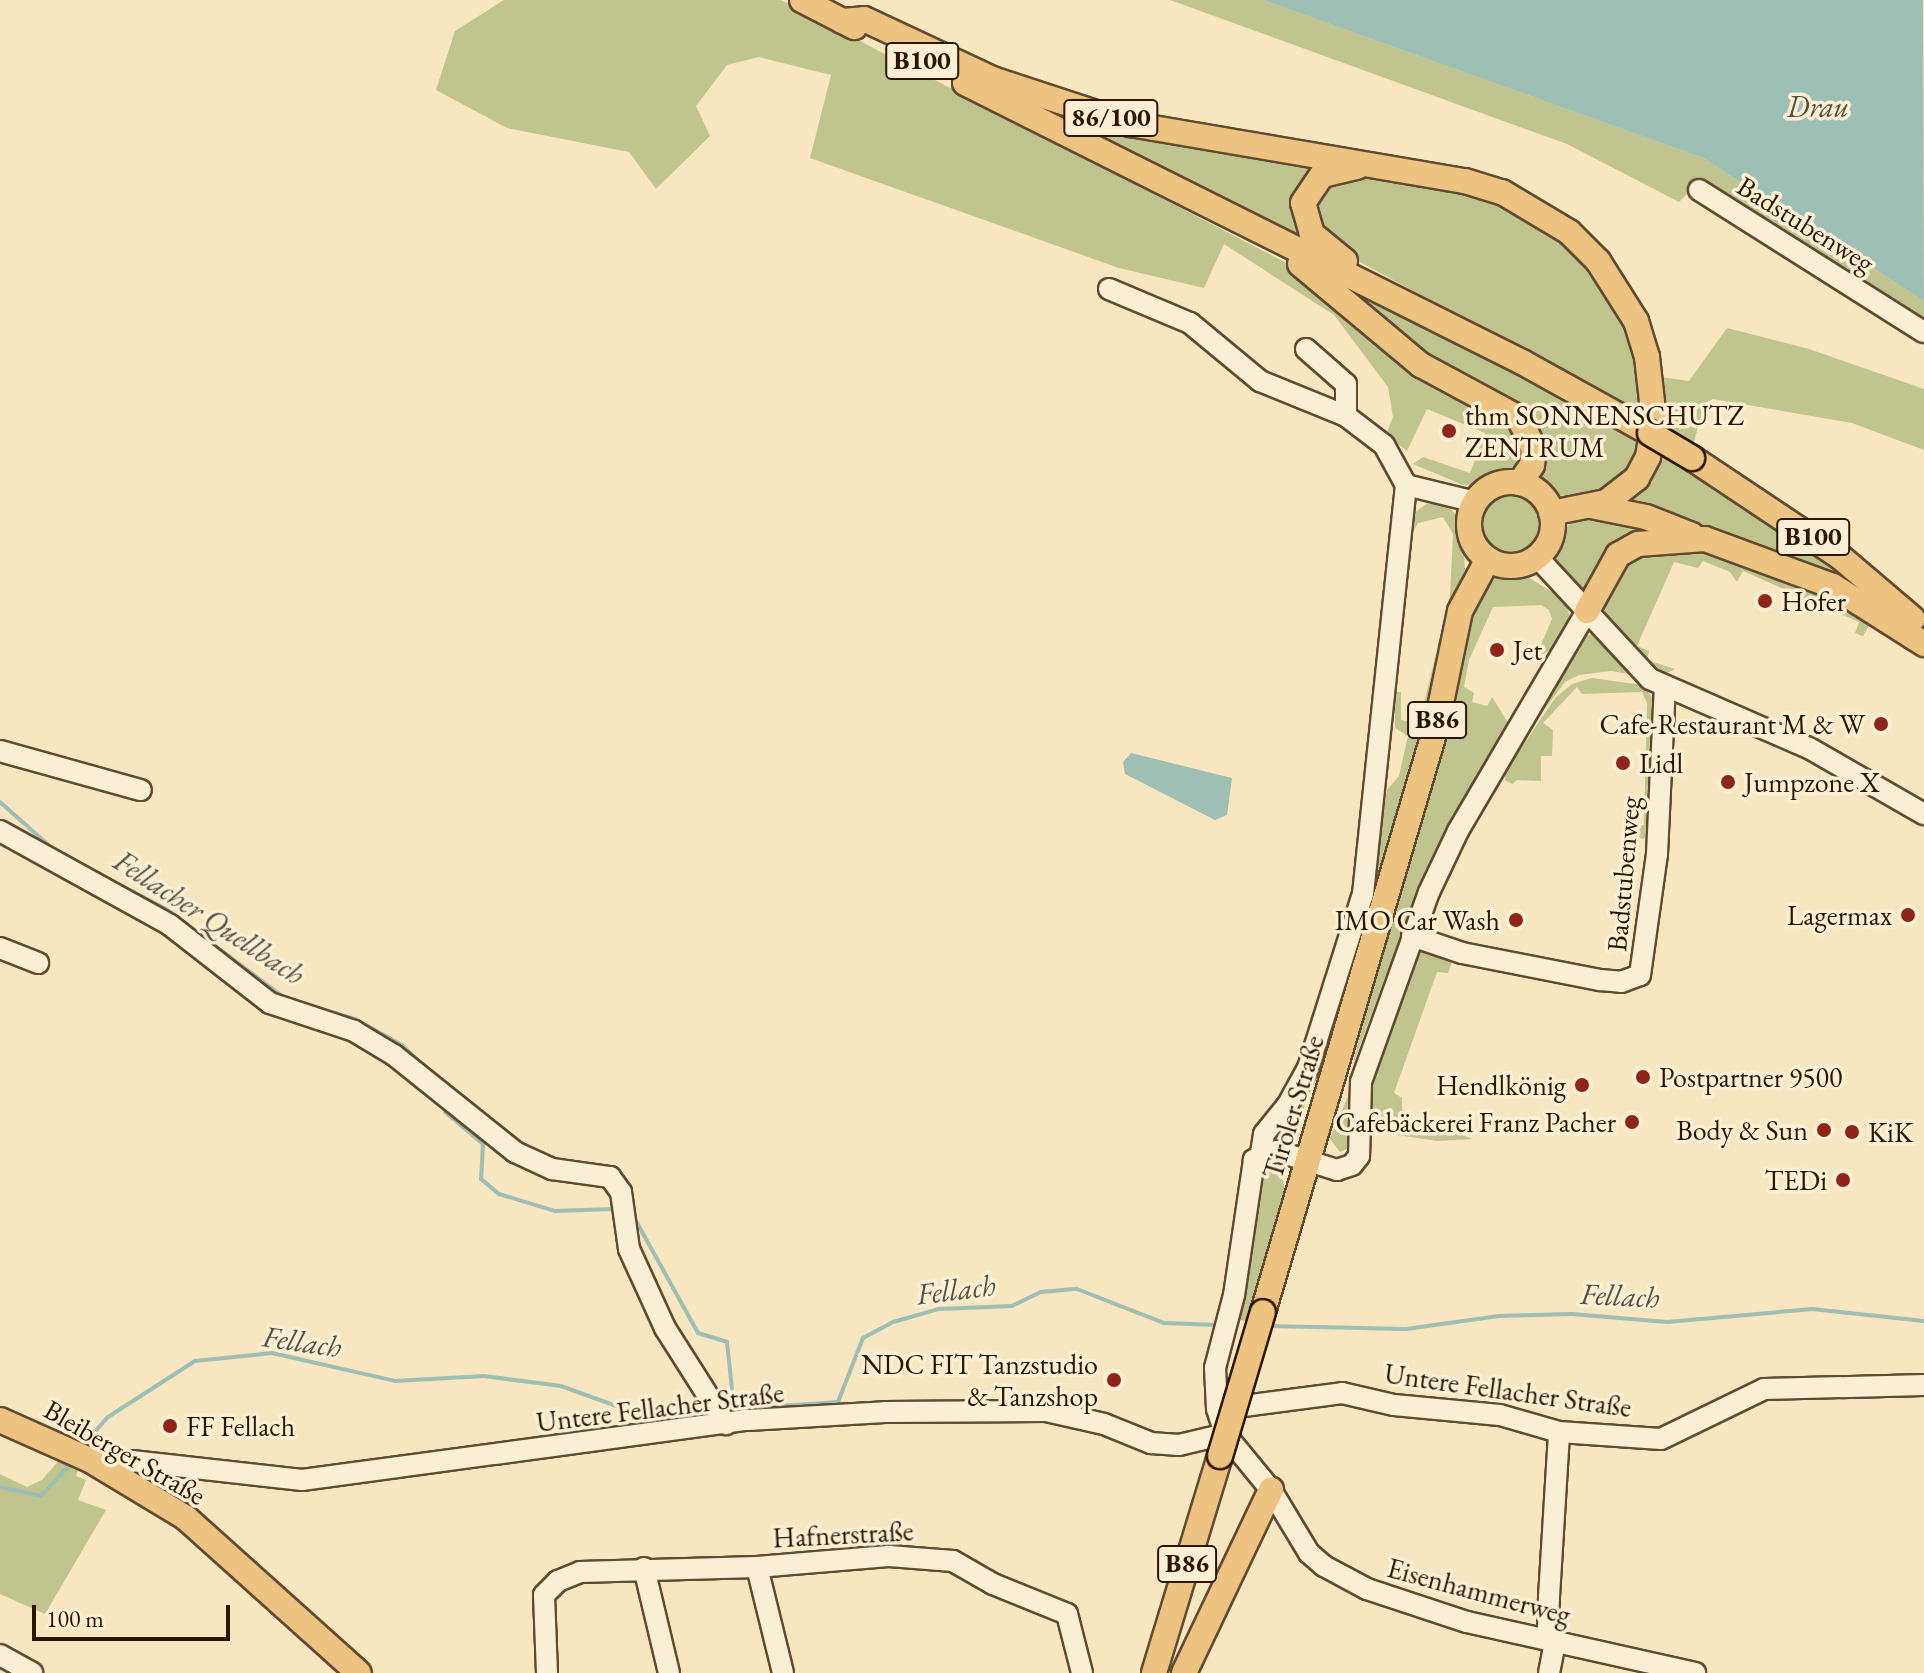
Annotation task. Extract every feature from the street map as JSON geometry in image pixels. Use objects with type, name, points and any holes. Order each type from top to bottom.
[{"type":"main road","name":"B100","points":[[802,0],[1601,405],[1692,458],[1839,556],[1924,629]]},
{"type":"main road","name":"86/100","points":[[842,21],[864,19],[995,80],[1130,124],[1465,181],[1537,210],[1569,232],[1619,290],[1647,357],[1652,438],[1637,478],[1591,506]]},
{"type":"main road","name":"86/100","points":[[1395,167],[1336,169],[1309,188],[1303,203],[1312,234],[1328,252],[1367,273],[1398,301]]},
{"type":"main road","points":[[1230,216],[1255,242],[1338,291],[1421,365],[1504,405],[1519,418],[1534,449],[1532,465],[1520,483]]},
{"type":"main road","points":[[1520,483],[1539,493],[1551,513],[1552,532],[1537,557],[1514,566],[1488,559],[1469,528],[1475,502],[1497,484],[1520,483]]},
{"type":"main road","name":"86/100","points":[[1551,513],[1591,506],[1646,517],[1705,539]]},
{"type":"main road","points":[[1587,611],[1618,555],[1638,544],[1705,539],[1833,586],[1924,644]]},
{"type":"main road","name":"Tiroler Straße","points":[[1154,1673],[1436,727],[1460,611],[1488,559]]},
{"type":"main road","name":"Bleiberger Straße","points":[[11,1424],[94,1463],[186,1518],[359,1673]]},
{"type":"main road","points":[[1184,1673],[1271,1490]]},
{"type":"street","name":"Badstubenweg","points":[[1699,190],[1924,332]]},
{"type":"street","points":[[1109,289],[1190,323],[1260,381],[1346,416],[1384,445],[1406,485],[1475,502]]},
{"type":"street","points":[[1306,349],[1346,384],[1346,416]]},
{"type":"street","name":"Eisenhammerweg","points":[[1406,485],[1363,894],[1308,1068],[1287,1106],[1264,1134],[1261,1153],[1249,1179],[1229,1317],[1215,1368],[1222,1445],[1271,1490],[1309,1553],[1324,1566],[1367,1589],[1467,1622],[1695,1673]]},
{"type":"street","points":[[1537,557],[1631,661],[1665,686],[1809,748],[1924,814]]},
{"type":"street","points":[[1261,1153],[1277,1151],[1337,1170],[1359,1156],[1361,1082],[1412,936],[1458,831],[1587,611]]},
{"type":"street","name":"Badstubenweg","points":[[1412,936],[1462,953],[1600,980],[1621,982],[1640,975],[1657,854],[1665,686]]},
{"type":"street","points":[[0,751],[141,790]]},
{"type":"street","points":[[0,831],[170,925],[270,1003],[354,1031],[394,1055],[515,1152],[552,1169],[610,1177],[621,1192],[629,1249],[659,1315],[720,1415]]},
{"type":"street","points":[[0,948],[38,963]]},
{"type":"street","name":"Untere Fellacher Straße","points":[[1217,1409],[1342,1393],[1394,1405],[1500,1415],[1559,1432],[1661,1439],[1764,1389],[1924,1385]]},
{"type":"street","name":"Untere Fellacher Straße","points":[[94,1463],[132,1461],[302,1480],[720,1415],[885,1412],[1046,1411],[1104,1424],[1151,1443],[1207,1441],[1222,1445]]},
{"type":"street","points":[[1549,1673],[1555,1642],[1548,1626],[1559,1432]]},
{"type":"street","name":"Hafnerstraße","points":[[547,1673],[541,1615],[550,1588],[588,1571],[757,1567],[868,1556],[953,1561],[993,1584],[1067,1614],[1082,1673]]},
{"type":"street","points":[[757,1567],[783,1673]]},
{"type":"street","points":[[644,1568],[669,1673]]},
{"type":"street","points":[[0,1655],[32,1673]]},
{"type":"green space","points":[[504,0],[781,0],[1296,268],[1524,433],[1522,466],[1479,484],[1463,485],[1413,464],[1423,457],[1470,473],[1485,433],[1427,409],[1407,451],[1386,435],[1393,417],[1388,387],[1334,315],[1224,244],[1204,288],[1119,268],[810,158],[831,75],[759,57],[727,65],[696,106],[710,136],[656,189],[629,152],[507,128],[436,90],[455,31]]},
{"type":"green space","points":[[1170,0],[1263,0],[1703,158],[1924,301],[1924,330],[1698,183],[1679,202],[1567,144]]},
{"type":"green space","points":[[1040,103],[1326,161],[1301,238],[1037,110]]},
{"type":"green space","points":[[1347,172],[1435,183],[1498,201],[1569,245],[1613,296],[1635,344],[1644,415],[1330,246],[1318,232],[1312,202],[1317,191]]},
{"type":"green space","points":[[1363,292],[1644,440],[1640,453],[1619,484],[1588,499],[1552,494],[1531,479],[1539,448],[1358,300]]},
{"type":"green space","points":[[1727,328],[1809,349],[1924,389],[1924,450],[1852,423],[1713,399],[1704,404],[1693,446],[1662,425],[1661,377],[1689,381]]},
{"type":"green space","points":[[1658,449],[1730,489],[1877,598],[1614,506]]},
{"type":"green space","points":[[1504,491],[1516,491],[1533,500],[1540,511],[1540,535],[1533,546],[1516,555],[1504,555],[1492,550],[1483,541],[1478,529],[1478,517],[1483,505],[1492,496]]},
{"type":"green space","points":[[1439,502],[1452,510],[1462,524],[1465,570],[1332,1044],[1305,1104],[1299,1136],[1284,1141],[1277,1129],[1369,902],[1387,790],[1399,776],[1408,736],[1395,728],[1395,692],[1401,692],[1401,720],[1412,722],[1414,712],[1422,712],[1450,595],[1453,534],[1443,517],[1418,523],[1411,535],[1405,591],[1410,516],[1426,504]]},
{"type":"green space","points":[[1581,518],[1604,518],[1683,535],[1638,539],[1588,602],[1558,564],[1554,550],[1561,530]]},
{"type":"green space","points":[[1675,546],[1735,555],[1875,615],[1863,636],[1855,633],[1859,622],[1743,571],[1737,582],[1730,572],[1703,561],[1698,568],[1674,562],[1637,646],[1649,651],[1647,660],[1675,669],[1661,676],[1606,618],[1602,600],[1605,582],[1644,548]]},
{"type":"green space","points":[[1518,571],[1564,599],[1571,619],[1563,642],[1557,640],[1556,647],[1535,658],[1552,619],[1549,610],[1541,605],[1493,607],[1469,660],[1464,687],[1474,693],[1472,702],[1487,706],[1492,697],[1510,726],[1385,977],[1352,1067],[1465,623],[1484,583],[1502,573]]},
{"type":"green space","points":[[1592,634],[1635,675],[1611,671],[1579,675],[1565,682],[1529,730],[1579,638]]},
{"type":"green space","points":[[1592,678],[1642,685],[1652,697],[1650,835],[1642,839],[1633,833],[1633,826],[1644,825],[1647,703],[1642,692],[1582,694],[1577,687],[1543,723],[1553,730],[1552,756],[1541,756],[1541,781],[1517,780],[1512,784],[1505,780],[1505,772],[1555,698],[1572,684]]},
{"type":"green space","points":[[1420,947],[1453,959],[1448,973],[1437,972],[1394,1093],[1402,1098],[1402,1109],[1410,1117],[1473,1139],[1437,1141],[1371,1131],[1369,1087]]},
{"type":"green space","points":[[1353,1084],[1349,1148],[1340,1152],[1330,1139]]},
{"type":"green space","points":[[1273,1170],[1282,1175],[1286,1197],[1249,1321],[1237,1320],[1261,1174]]},
{"type":"green space","points":[[61,1458],[79,1466],[76,1476],[86,1480],[78,1500],[106,1510],[45,1614],[0,1594],[0,1474],[27,1487],[42,1480]]},
{"type":"water","name":"Drau","points":[[1263,0],[1923,0],[1924,301],[1703,158]]},
{"type":"water","points":[[1131,753],[1232,778],[1227,815],[1215,820],[1125,774],[1123,762]]},
{"type":"waterway","name":"Fellacher Quellbach","points":[[0,802],[54,850]]},
{"type":"waterway","name":"Fellacher Quellbach","points":[[101,875],[166,909],[286,999]]},
{"type":"waterway","name":"Fellacher Quellbach","points":[[302,1003],[355,1019],[402,1045],[437,1079]]},
{"type":"waterway","name":"Fellacher Quellbach","points":[[445,1112],[483,1144],[481,1179],[499,1194],[555,1211],[614,1209]]},
{"type":"waterway","name":"Fellacher Quellbach","points":[[631,1212],[698,1333],[727,1342],[732,1389]]},
{"type":"waterway","name":"Fellach","points":[[724,1410],[838,1402],[863,1338],[893,1322],[939,1309],[1012,1306],[1041,1292],[1077,1289],[1164,1323],[1218,1325]]},
{"type":"waterway","name":"Fellach","points":[[1267,1326],[1406,1329],[1499,1316],[1572,1314],[1667,1322],[1812,1309],[1924,1321]]},
{"type":"waterway","name":"Fellach","points":[[81,1447],[108,1417],[195,1361],[272,1353],[395,1381],[484,1376],[561,1386],[647,1417],[676,1420]]},
{"type":"waterway","name":"Fellach","points":[[693,1418],[711,1413]]},
{"type":"waterway","name":"Fellach","points":[[0,1487],[41,1496],[73,1461]]},
{"type":"place","name":"thm SONNENSCHUTZ ZENTRUM","points":[[1449,431]]},
{"type":"place","name":"Hofer","points":[[1765,601]]},
{"type":"place","name":"Jet","points":[[1497,650]]},
{"type":"place","name":"Cafe-Restaurant M & W","points":[[1881,724]]},
{"type":"place","name":"Lidl","points":[[1623,763]]},
{"type":"place","name":"Jumpzone X","points":[[1728,782]]},
{"type":"place","name":"Lagermax","points":[[1908,915]]},
{"type":"place","name":"IMO Car Wash","points":[[1516,920]]},
{"type":"place","name":"Postpartner 9500","points":[[1643,1077]]},
{"type":"place","name":"Hendlkönig","points":[[1582,1085]]},
{"type":"place","name":"Cafebäckerei Franz Pacher","points":[[1632,1122]]},
{"type":"place","name":"Body & Sun","points":[[1824,1130]]},
{"type":"place","name":"KiK","points":[[1852,1132]]},
{"type":"place","name":"TEDi","points":[[1843,1180]]},
{"type":"place","name":"NDC FIT Tanzstudio & Tanzshop","points":[[1114,1380]]},
{"type":"place","name":"FF Fellach","points":[[170,1426]]}]
